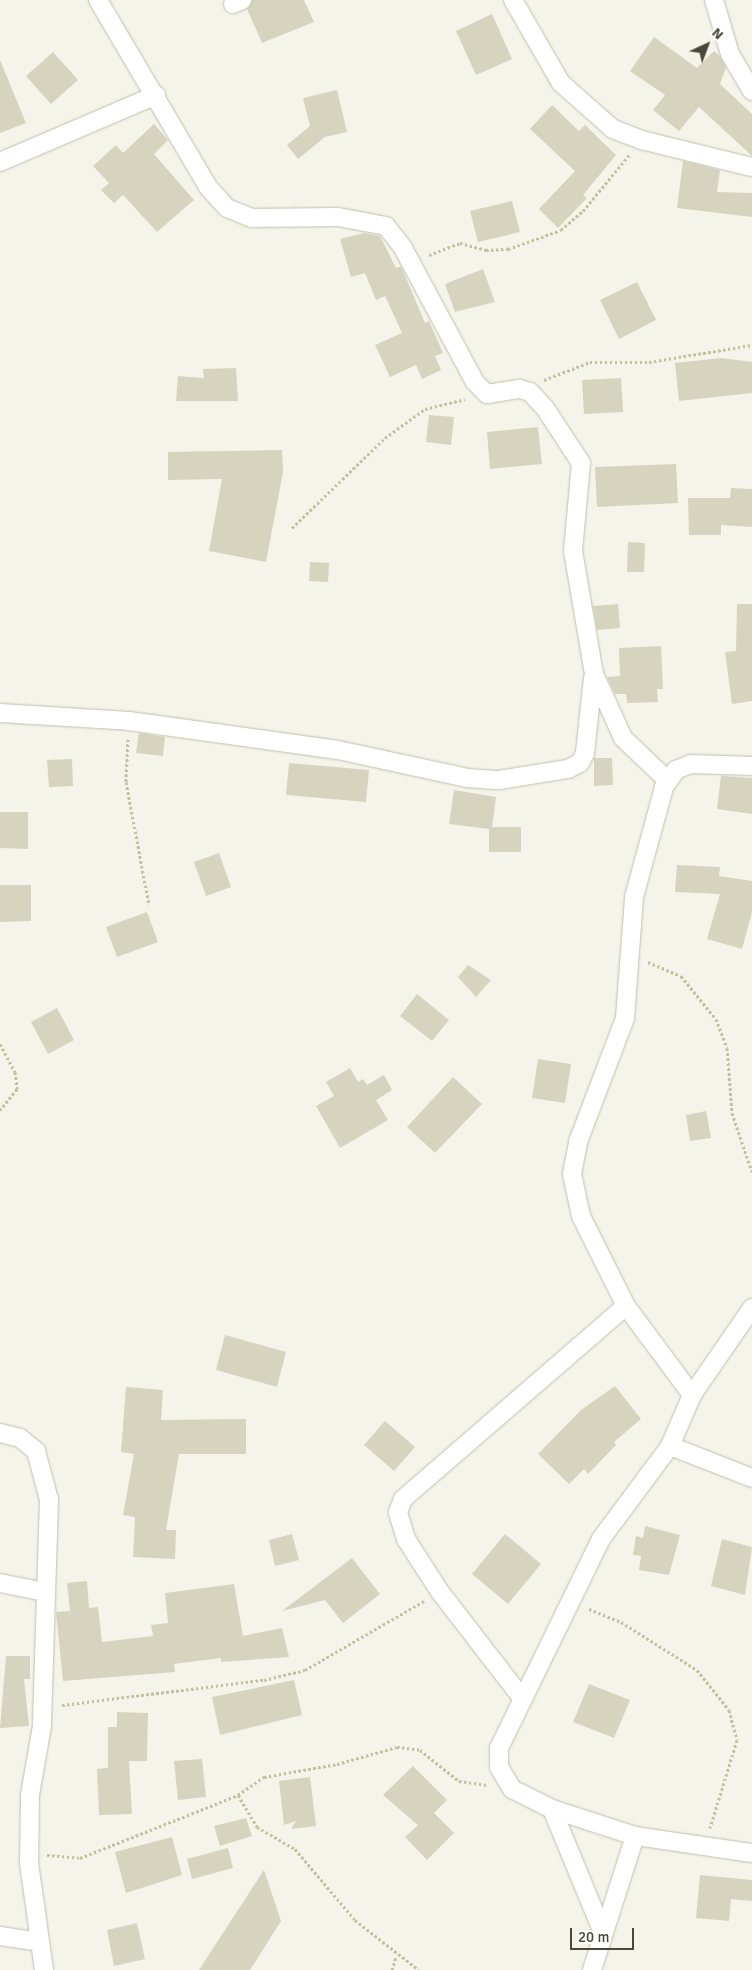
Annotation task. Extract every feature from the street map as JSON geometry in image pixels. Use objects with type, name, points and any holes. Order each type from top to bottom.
[{"type":"street","points":[[98,0],[156,95],[208,187],[227,208],[252,218],[365,219],[386,226],[413,266],[468,371],[487,394],[520,389],[545,408],[580,463],[573,551],[594,674],[623,738],[668,781]]},
{"type":"street","points":[[513,0],[561,83],[613,129],[641,140],[752,167]]},
{"type":"street","points":[[714,0],[730,54],[752,91]]},
{"type":"street","points":[[0,162],[156,95]]},
{"type":"street","points":[[0,713],[129,720],[338,750],[467,778],[499,780],[568,769],[580,763],[585,753],[594,674]]},
{"type":"street","points":[[692,1395],[626,1306],[581,1216],[572,1174],[578,1142],[625,1018],[634,897],[668,781],[676,770],[690,764],[752,766]]},
{"type":"street","points":[[522,1698],[440,1592],[406,1538],[398,1512],[403,1499],[626,1306]]},
{"type":"street","points":[[752,1308],[692,1395],[670,1446],[601,1539],[572,1602],[522,1698],[499,1748],[499,1767],[512,1789],[552,1809],[635,1836],[752,1853]]},
{"type":"street","points":[[0,1433],[20,1438],[36,1451],[49,1500],[41,1707],[29,1851],[44,1970]]},
{"type":"street","points":[[670,1446],[752,1478]]},
{"type":"street","points":[[0,1583],[45,1592]]},
{"type":"street","points":[[552,1809],[603,1932]]},
{"type":"street","points":[[592,1970],[635,1836]]},
{"type":"street","points":[[0,1936],[40,1942]]},
{"type":"path","points":[[413,266],[451,244],[508,249],[561,230],[583,211],[641,140]]},
{"type":"path","points":[[520,389],[590,362],[649,362],[752,345]]},
{"type":"path","points":[[292,528],[385,438],[425,409],[487,394]]},
{"type":"path","points":[[129,720],[126,782],[148,905]]},
{"type":"path","points":[[630,957],[681,976],[716,1019],[727,1048],[732,1113],[752,1172]]},
{"type":"path","points":[[0,1044],[15,1072],[17,1089],[0,1110]]},
{"type":"path","points":[[41,1707],[255,1681],[305,1670],[440,1592]]},
{"type":"path","points":[[572,1602],[621,1622],[697,1670],[729,1710],[737,1740],[705,1846]]},
{"type":"path","points":[[29,1851],[61,1859],[80,1858],[238,1794],[264,1777],[287,1770],[337,1764],[397,1747],[420,1750],[459,1781],[512,1789]]},
{"type":"path","points":[[238,1794],[257,1827],[295,1848],[355,1920],[396,1957],[418,1970]]},
{"type":"path","points":[[392,1970],[396,1957]]},
{"type":"building","points":[[252,0],[304,0],[314,22],[262,43],[247,9]]},
{"type":"building","points":[[492,14],[512,59],[476,75],[456,31]]},
{"type":"building","points":[[654,37],[697,68],[714,51],[720,56],[726,67],[720,84],[752,114],[752,156],[699,107],[679,131],[653,110],[665,95],[630,71]]},
{"type":"building","points":[[53,52],[78,80],[51,104],[26,76]]},
{"type":"building","points":[[0,60],[26,123],[0,133]]},
{"type":"building","points":[[337,90],[347,132],[325,137],[298,159],[287,145],[310,126],[303,98]]},
{"type":"building","points":[[552,105],[579,131],[585,125],[616,155],[583,195],[587,198],[558,228],[539,209],[575,171],[530,129]]},
{"type":"building","points":[[154,124],[168,140],[154,154],[194,200],[157,232],[123,195],[114,203],[101,190],[109,183],[93,166],[116,145],[123,153]]},
{"type":"building","points":[[683,161],[720,170],[717,192],[752,193],[752,217],[677,208]]},
{"type":"building","points":[[512,201],[520,232],[478,242],[470,211]]},
{"type":"building","points":[[364,233],[380,236],[396,268],[401,266],[425,323],[429,321],[443,353],[435,356],[441,370],[422,379],[416,365],[390,377],[375,345],[402,333],[385,296],[376,300],[365,273],[351,277],[340,239]]},
{"type":"building","points":[[483,269],[495,302],[455,312],[445,284]]},
{"type":"building","points":[[637,282],[656,320],[619,339],[600,300]]},
{"type":"building","points":[[721,358],[752,362],[752,393],[679,401],[675,363]]},
{"type":"building","points":[[236,368],[238,401],[176,401],[178,376],[204,378],[203,369]]},
{"type":"building","points":[[621,378],[623,412],[584,414],[582,380]]},
{"type":"building","points":[[429,415],[454,417],[451,445],[426,442]]},
{"type":"building","points":[[538,427],[542,464],[490,469],[487,432]]},
{"type":"building","points":[[282,450],[283,472],[266,562],[209,551],[222,479],[168,480],[168,452]]},
{"type":"building","points":[[676,464],[678,503],[597,507],[595,467]]},
{"type":"building","points":[[731,488],[752,489],[752,527],[721,525],[721,535],[689,535],[688,498],[730,498]]},
{"type":"building","points":[[628,542],[645,543],[644,572],[627,572]]},
{"type":"building","points":[[310,562],[329,563],[328,582],[309,581]]},
{"type":"building","points":[[618,604],[620,628],[597,630],[593,606]]},
{"type":"building","points":[[737,604],[752,604],[752,701],[732,704],[725,652],[736,651]]},
{"type":"building","points":[[661,646],[663,689],[657,689],[658,702],[627,703],[626,694],[615,694],[607,677],[620,676],[619,648]]},
{"type":"building","points":[[139,733],[165,737],[163,756],[136,753]]},
{"type":"building","points":[[594,758],[612,758],[613,785],[594,786]]},
{"type":"building","points":[[72,759],[73,786],[49,787],[47,760]]},
{"type":"building","points":[[289,763],[369,770],[366,802],[286,795]]},
{"type":"building","points":[[721,776],[752,778],[752,814],[717,809]]},
{"type":"building","points":[[454,790],[496,797],[492,827],[521,827],[521,852],[489,852],[489,829],[449,824]]},
{"type":"building","points":[[0,812],[28,812],[28,849],[0,848]]},
{"type":"building","points":[[219,853],[231,887],[206,896],[194,862]]},
{"type":"building","points":[[677,865],[720,867],[719,876],[752,881],[752,912],[742,949],[707,939],[720,894],[675,892]]},
{"type":"building","points":[[0,885],[31,885],[31,921],[0,922]]},
{"type":"building","points":[[147,912],[158,942],[117,957],[106,927]]},
{"type":"building","points":[[468,965],[491,980],[476,997],[458,977]]},
{"type":"building","points":[[417,994],[449,1020],[432,1041],[400,1016]]},
{"type":"building","points":[[57,1008],[74,1040],[48,1054],[31,1022]]},
{"type":"building","points":[[538,1059],[571,1064],[565,1103],[532,1098]]},
{"type":"building","points":[[350,1068],[358,1082],[363,1079],[367,1085],[384,1075],[392,1090],[376,1100],[388,1120],[340,1148],[316,1106],[334,1096],[326,1082]]},
{"type":"building","points":[[453,1077],[482,1104],[435,1153],[407,1127]]},
{"type":"building","points":[[706,1111],[711,1138],[690,1141],[686,1115]]},
{"type":"building","points":[[225,1335],[286,1352],[277,1387],[216,1370]]},
{"type":"building","points":[[615,1386],[641,1419],[614,1442],[616,1445],[588,1474],[584,1469],[569,1484],[538,1454],[581,1410]]},
{"type":"building","points":[[126,1387],[163,1390],[161,1420],[246,1419],[246,1454],[179,1454],[166,1530],[176,1530],[175,1559],[133,1557],[135,1517],[123,1515],[134,1454],[121,1452]]},
{"type":"building","points":[[385,1421],[415,1447],[394,1471],[364,1445]]},
{"type":"building","points":[[645,1526],[680,1535],[669,1575],[639,1570],[641,1556],[633,1555],[636,1536],[643,1538]]},
{"type":"building","points":[[292,1534],[299,1560],[275,1566],[269,1540]]},
{"type":"building","points":[[505,1534],[541,1564],[508,1604],[472,1574]]},
{"type":"building","points":[[722,1539],[752,1547],[745,1595],[711,1586]]},
{"type":"building","points":[[352,1558],[380,1594],[343,1623],[325,1600],[282,1611]]},
{"type":"building","points":[[87,1581],[89,1608],[98,1607],[102,1642],[153,1636],[151,1625],[168,1623],[165,1593],[234,1584],[243,1636],[282,1628],[289,1657],[221,1662],[221,1658],[174,1664],[175,1672],[63,1681],[56,1612],[70,1611],[67,1583]]},
{"type":"building","points":[[6,1656],[30,1656],[30,1679],[24,1679],[29,1726],[0,1728]]},
{"type":"building","points":[[294,1680],[302,1715],[220,1735],[212,1697]]},
{"type":"building","points":[[589,1684],[630,1700],[614,1738],[573,1722]]},
{"type":"building","points":[[117,1712],[148,1713],[147,1761],[129,1761],[132,1814],[99,1815],[97,1769],[108,1768],[108,1727],[117,1727]]},
{"type":"building","points":[[202,1759],[206,1797],[178,1800],[174,1761]]},
{"type":"building","points":[[413,1766],[447,1800],[434,1813],[454,1833],[427,1860],[405,1837],[418,1825],[383,1795]]},
{"type":"building","points":[[310,1777],[316,1826],[291,1829],[296,1821],[284,1825],[279,1781]]},
{"type":"building","points":[[246,1818],[252,1836],[220,1846],[214,1826]]},
{"type":"building","points":[[172,1837],[182,1875],[126,1893],[115,1852]]},
{"type":"building","points":[[228,1848],[233,1868],[192,1879],[187,1859]]},
{"type":"building","points":[[264,1870],[281,1921],[250,1970],[199,1970]]},
{"type":"building","points":[[700,1875],[752,1880],[752,1901],[731,1899],[729,1921],[696,1918]]},
{"type":"building","points":[[137,1923],[145,1959],[114,1966],[107,1930]]}]
